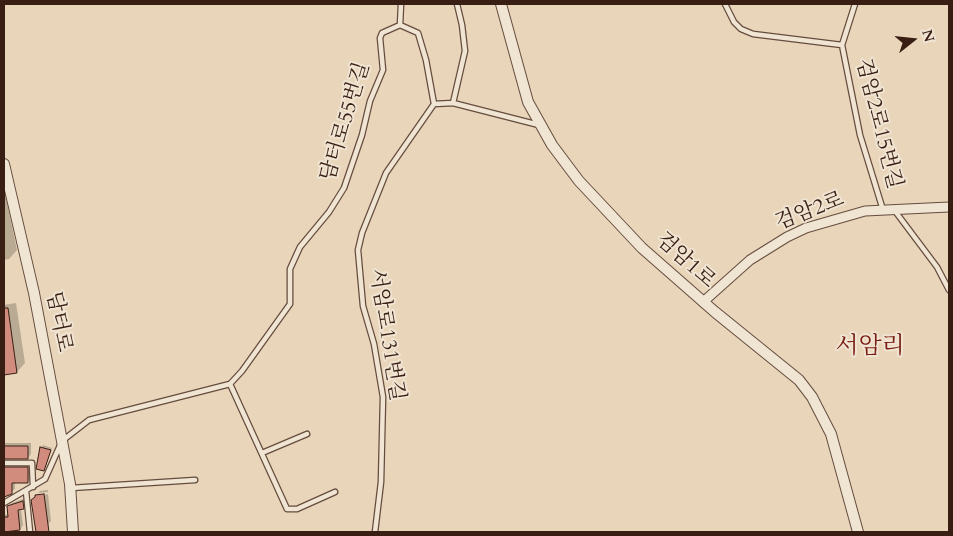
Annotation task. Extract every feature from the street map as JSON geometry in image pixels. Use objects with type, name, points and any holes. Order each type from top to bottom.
[{"type":"street","name":"검암1로","points":[[501,4],[528,102],[540,126],[578,181],[642,248],[703,302],[799,380],[812,397],[831,434],[858,532]]},
{"type":"street","name":"담터로","points":[[4,164],[34,293],[62,441],[70,488],[73,532]]},
{"type":"street","name":"검암2로","points":[[703,302],[750,260],[787,237],[834,219],[865,211],[949,207]]},
{"type":"lane","points":[[401,4],[400,25],[418,32],[426,60],[434,104],[452,103],[540,126]]},
{"type":"lane","points":[[452,103],[465,50],[457,4]]},
{"type":"lane","name":"검암2로15번길","points":[[725,4],[734,22],[741,29],[752,34],[842,45]]},
{"type":"lane","name":"검암2로15번길","points":[[854,4],[842,45],[862,143],[883,210]]},
{"type":"lane","name":"담터로55번길","points":[[230,384],[242,371],[290,304],[290,269],[294,258],[300,247],[329,212],[349,177],[370,101],[383,70],[380,38],[382,33],[400,25]]},
{"type":"lane","name":"서암로131번길","points":[[375,532],[381,482],[383,397],[374,344],[363,306],[358,250],[362,233],[386,173],[434,104]]},
{"type":"lane","points":[[894,210],[937,267],[949,290]]},
{"type":"lane","points":[[4,503],[26,492],[45,479],[62,441],[89,420],[230,384],[287,509],[297,508],[335,492]]},
{"type":"lane","points":[[262,453],[307,434]]},
{"type":"lane","points":[[4,463],[32,463],[34,487]]},
{"type":"lane","points":[[70,488],[195,480]]},
{"type":"lane","points":[[26,492],[30,532]]},
{"type":"building","points":[[4,308],[8,308],[17,373],[4,375]]},
{"type":"building","points":[[4,446],[28,446],[28,459],[4,459]]},
{"type":"building","points":[[40,447],[51,450],[44,471],[36,469]]},
{"type":"building","points":[[4,467],[28,467],[28,483],[12,483],[12,494],[4,497]]},
{"type":"building","points":[[44,494],[49,532],[36,532],[31,500],[35,495]]},
{"type":"building","points":[[23,501],[24,509],[18,510],[20,530],[4,532],[4,517],[8,517],[7,506]]},
{"type":"district","name":"서암리","points":[[870,347]]}]
